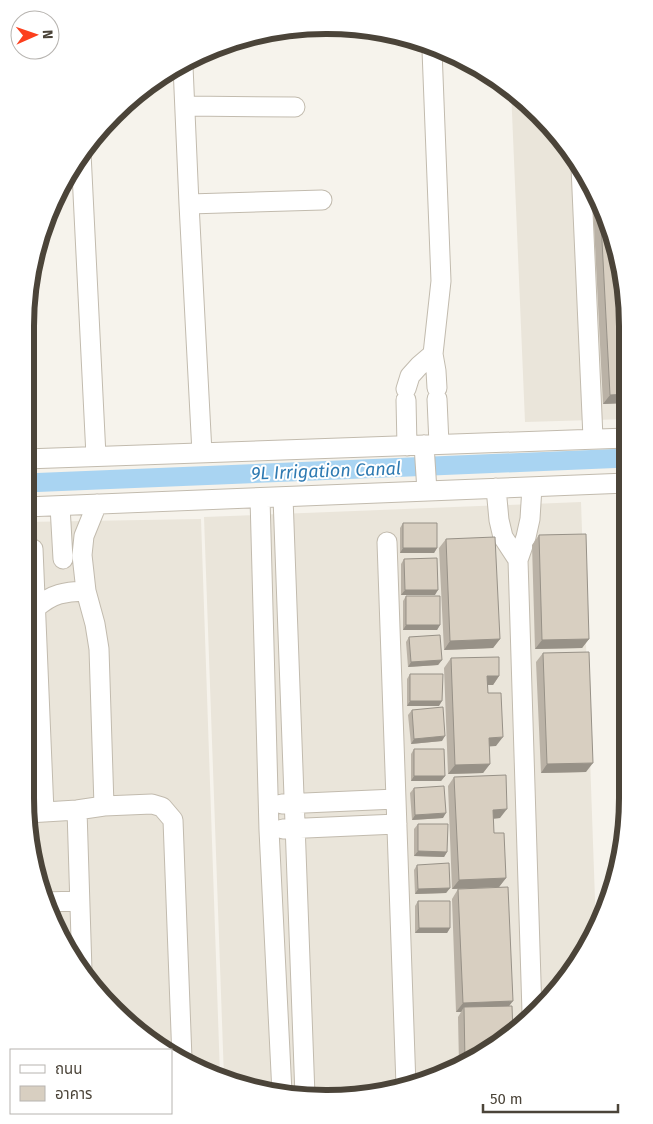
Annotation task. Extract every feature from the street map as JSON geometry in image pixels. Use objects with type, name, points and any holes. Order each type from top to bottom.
[{"type":"street","points":[[424,449],[437,394],[433,354],[441,281],[432,53]]},
{"type":"street","points":[[183,71],[202,453]]},
{"type":"street","points":[[185,106],[295,107]]},
{"type":"street","points":[[83,165],[96,456]]},
{"type":"street","points":[[582,183],[593,438]]},
{"type":"street","points":[[189,204],[322,200]]},
{"type":"street","points":[[427,489],[424,449],[406,395],[410,376],[433,354]]},
{"type":"street","points":[[34,459],[424,449],[619,438]]},
{"type":"street","points":[[34,507],[427,489],[619,484]]},
{"type":"street","points":[[532,487],[530,519],[518,560],[532,1007]]},
{"type":"street","points":[[496,488],[499,520],[503,537],[518,560]]},
{"type":"street","points":[[283,497],[305,1090]]},
{"type":"street","points":[[260,498],[269,830],[282,1087]]},
{"type":"street","points":[[97,504],[84,536],[82,555],[86,591],[96,624],[99,649],[104,806]]},
{"type":"street","points":[[60,506],[64,592]]},
{"type":"street","points":[[387,542],[406,1079]]},
{"type":"street","points":[[34,569],[36,608],[36,813],[104,806],[152,804],[162,807],[173,820],[182,1052]]},
{"type":"street","points":[[262,577],[286,576]]},
{"type":"street","points":[[36,608],[44,601],[64,592],[86,591]]},
{"type":"street","points":[[269,805],[396,799]]},
{"type":"street","points":[[76,810],[81,957]]},
{"type":"street","points":[[269,830],[397,824]]},
{"type":"street","points":[[53,902],[79,901]]},
{"type":"shaded area","points":[[511,99],[534,119],[559,148],[589,197],[604,232],[614,269],[619,307],[619,419],[525,422]]},
{"type":"shaded area","points":[[581,502],[595,913],[570,960],[534,1005],[489,1041],[439,1068],[384,1085],[346,1090],[288,1088],[269,1085],[224,1072],[204,517]]},
{"type":"shaded area","points":[[201,519],[220,1070],[197,1060],[164,1041],[119,1005],[94,976],[73,944],[49,892],[39,855],[34,817],[34,522]]},
{"type":"building","points":[[601,225],[614,269],[619,307],[619,394],[610,395]]},
{"type":"building","points":[[403,523],[437,523],[437,548],[403,548]]},
{"type":"building","points":[[586,534],[589,639],[542,640],[539,535]]},
{"type":"building","points":[[495,537],[500,639],[450,641],[446,539]]},
{"type":"building","points":[[437,558],[438,590],[405,590],[404,559]]},
{"type":"building","points":[[406,596],[440,596],[440,625],[406,625]]},
{"type":"building","points":[[440,635],[442,660],[411,662],[409,637]]},
{"type":"building","points":[[589,652],[593,763],[547,764],[543,653]]},
{"type":"building","points":[[499,657],[499,676],[487,676],[488,693],[501,693],[503,737],[489,738],[490,764],[455,765],[451,658]]},
{"type":"building","points":[[410,674],[443,674],[442,701],[410,701]]},
{"type":"building","points":[[443,707],[445,736],[414,739],[412,710]]},
{"type":"building","points":[[414,749],[444,749],[445,776],[414,776]]},
{"type":"building","points":[[506,775],[507,809],[493,810],[494,833],[504,833],[506,878],[459,880],[454,777]]},
{"type":"building","points":[[444,786],[446,813],[415,815],[414,788]]},
{"type":"building","points":[[418,824],[448,824],[447,852],[418,851]]},
{"type":"building","points":[[449,863],[450,888],[418,889],[417,865]]},
{"type":"building","points":[[508,887],[513,1001],[463,1003],[458,889]]},
{"type":"building","points":[[418,901],[450,901],[450,928],[419,928]]},
{"type":"building","points":[[512,1006],[513,1024],[465,1055],[464,1007]]},
{"type":"waterway","name":"9L Irrigation Canal","points":[[34,483],[619,458]]}]
